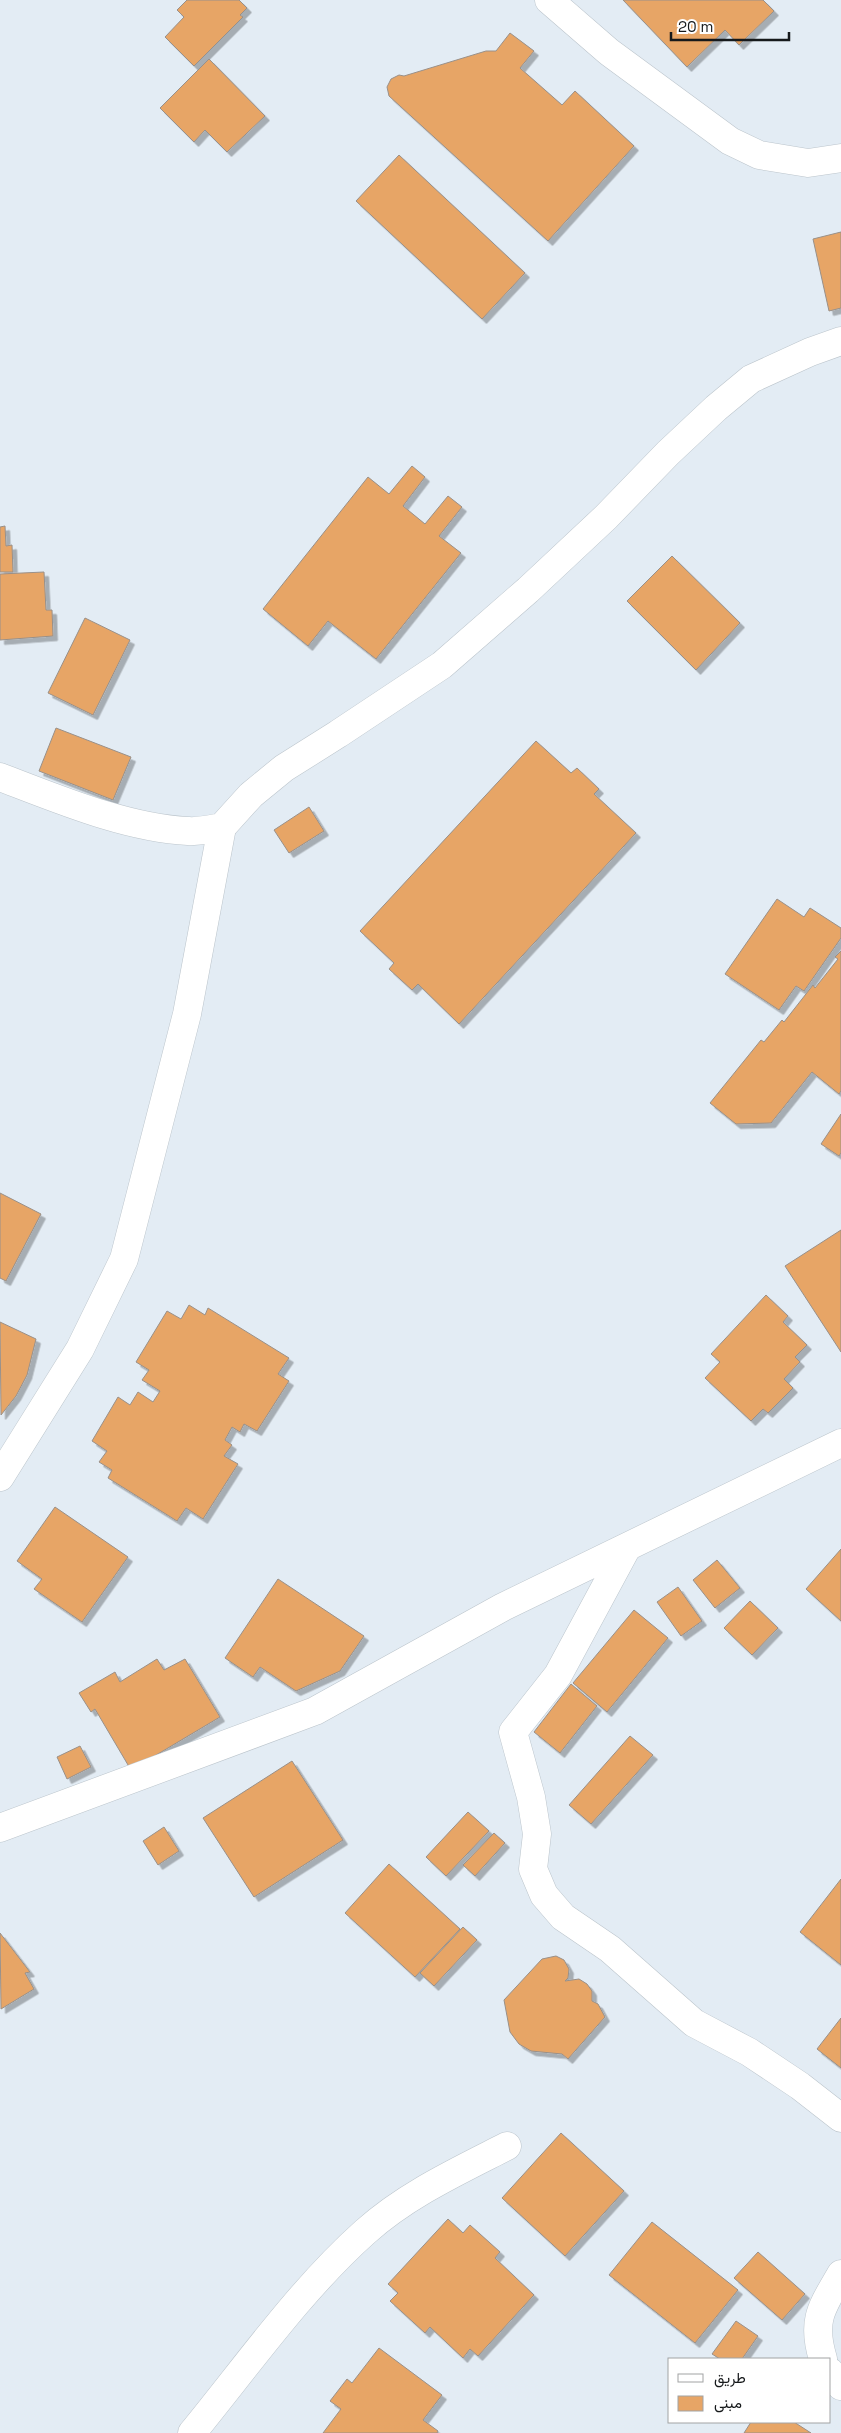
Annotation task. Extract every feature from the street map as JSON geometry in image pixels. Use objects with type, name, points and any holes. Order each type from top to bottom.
[{"type":"street","points":[[549,0],[608,52],[730,141],[759,155],[808,163],[841,158]]},
{"type":"street","points":[[0,1477],[80,1349],[124,1259],[187,1014],[222,827],[251,795],[284,768],[442,664],[528,590],[606,517],[668,453],[716,408],[751,379],[810,352],[841,341]]},
{"type":"street","points":[[0,778],[88,808],[162,829],[190,832],[222,827]]},
{"type":"street","points":[[0,1828],[315,1711],[503,1607],[626,1549],[841,1443]]},
{"type":"street","points":[[626,1549],[558,1675],[512,1732],[533,1806],[537,1834],[534,1869],[544,1895],[563,1917],[610,1949],[694,2023],[749,2052],[800,2086],[841,2118]]},
{"type":"street","points":[[192,2433],[328,2268],[366,2231],[424,2189],[507,2146]]},
{"type":"street","points":[[823,2358],[818,2340],[820,2311],[841,2274]]},
{"type":"street","points":[[831,2373],[841,2386]]},
{"type":"building","points":[[187,0],[239,0],[247,8],[240,15],[243,17],[194,66],[165,37],[184,17],[177,10]]},
{"type":"building","points":[[623,0],[763,0],[774,11],[739,45],[725,30],[687,67]]},
{"type":"building","points":[[510,33],[534,51],[520,68],[562,105],[575,91],[634,146],[548,241],[389,96],[387,87],[391,79],[399,75],[404,76],[486,51],[496,51]]},
{"type":"building","points":[[209,59],[265,116],[227,152],[205,130],[194,142],[160,108]]},
{"type":"building","points":[[399,155],[525,273],[482,319],[356,201]]},
{"type":"building","points":[[841,232],[841,308],[829,311],[813,239]]},
{"type":"building","points":[[412,466],[425,477],[403,506],[425,524],[448,496],[462,507],[439,536],[461,553],[376,659],[328,621],[308,646],[263,609],[368,477],[389,494]]},
{"type":"building","points":[[5,526],[6,546],[12,545],[13,572],[0,572],[0,527]]},
{"type":"building","points":[[672,556],[740,623],[696,670],[627,601]]},
{"type":"building","points":[[44,572],[46,610],[52,610],[53,636],[0,640],[0,574]]},
{"type":"building","points":[[85,618],[130,640],[93,715],[48,693]]},
{"type":"building","points":[[56,728],[131,757],[113,800],[39,771]]},
{"type":"building","points":[[536,741],[571,773],[577,768],[599,789],[594,794],[636,833],[459,1024],[418,984],[412,990],[389,969],[394,963],[360,931]]},
{"type":"building","points":[[309,807],[324,831],[289,853],[274,830]]},
{"type":"building","points":[[777,899],[804,917],[810,908],[841,928],[841,938],[804,991],[796,986],[779,1010],[725,974]]},
{"type":"building","points":[[841,951],[841,1091],[839,1094],[812,1072],[771,1123],[736,1124],[710,1103],[761,1040],[764,1042],[782,1020],[784,1022],[813,985],[815,988],[838,959],[835,957]]},
{"type":"building","points":[[841,1114],[841,1153],[839,1156],[821,1144]]},
{"type":"building","points":[[0,1193],[41,1214],[6,1281],[0,1278]]},
{"type":"building","points":[[841,1230],[841,1352],[785,1266]]},
{"type":"building","points":[[766,1295],[788,1316],[783,1322],[807,1345],[795,1357],[800,1362],[784,1379],[793,1388],[768,1413],[763,1409],[751,1421],[705,1378],[720,1362],[711,1354]]},
{"type":"building","points":[[189,1305],[205,1315],[208,1308],[289,1358],[278,1374],[289,1381],[257,1431],[244,1424],[240,1432],[232,1427],[225,1440],[232,1445],[224,1456],[238,1464],[203,1519],[186,1508],[177,1521],[108,1478],[112,1470],[99,1462],[107,1451],[92,1441],[118,1397],[130,1405],[138,1392],[153,1402],[160,1391],[142,1380],[149,1370],[136,1362],[167,1311],[181,1319]]},
{"type":"building","points":[[0,1322],[36,1339],[27,1375],[16,1396],[1,1415]]},
{"type":"building","points":[[55,1507],[128,1557],[82,1622],[34,1589],[42,1579],[17,1561]]},
{"type":"building","points":[[841,1549],[841,1621],[806,1589]]},
{"type":"building","points":[[717,1560],[740,1588],[715,1608],[693,1580]]},
{"type":"building","points":[[278,1579],[364,1636],[340,1671],[296,1691],[260,1667],[253,1677],[225,1658]]},
{"type":"building","points":[[678,1587],[702,1621],[681,1636],[657,1602]]},
{"type":"building","points":[[750,1601],[778,1628],[752,1655],[724,1628]]},
{"type":"building","points":[[634,1610],[668,1638],[607,1712],[573,1683]]},
{"type":"building","points":[[157,1659],[164,1670],[185,1659],[220,1717],[131,1770],[95,1709],[91,1712],[79,1693],[115,1672],[120,1682]]},
{"type":"building","points":[[571,1684],[597,1706],[560,1753],[534,1732]]},
{"type":"building","points":[[630,1736],[653,1755],[591,1824],[569,1805]]},
{"type":"building","points":[[80,1746],[91,1767],[67,1779],[57,1757]]},
{"type":"building","points":[[292,1761],[343,1840],[254,1897],[203,1818]]},
{"type":"building","points":[[468,1812],[489,1831],[446,1876],[426,1857]]},
{"type":"building","points":[[164,1827],[179,1851],[158,1865],[143,1841]]},
{"type":"building","points":[[494,1833],[505,1843],[475,1876],[463,1865]]},
{"type":"building","points":[[389,1864],[460,1929],[415,1977],[345,1913]]},
{"type":"building","points":[[841,1879],[841,1965],[800,1932]]},
{"type":"building","points":[[463,1927],[477,1940],[434,1986],[420,1973]]},
{"type":"building","points":[[0,1933],[30,1972],[25,1973],[34,1989],[1,2009]]},
{"type":"building","points":[[556,1956],[564,1960],[569,1969],[568,1978],[565,1981],[579,1979],[587,1984],[592,1991],[592,2001],[598,2004],[605,2017],[568,2059],[562,2054],[531,2051],[519,2044],[510,2032],[504,2000],[542,1959]]},
{"type":"building","points":[[841,2018],[841,2068],[817,2049]]},
{"type":"building","points":[[561,2133],[624,2191],[565,2256],[502,2198]]},
{"type":"building","points":[[448,2219],[463,2233],[470,2225],[500,2252],[495,2258],[534,2295],[478,2356],[470,2349],[463,2358],[430,2327],[425,2333],[390,2301],[398,2293],[388,2284]]},
{"type":"building","points":[[652,2222],[738,2290],[695,2343],[609,2275]]},
{"type":"building","points":[[758,2252],[805,2294],[782,2320],[734,2278]]},
{"type":"building","points":[[736,2321],[758,2336],[743,2358],[718,2358],[712,2354]]},
{"type":"building","points":[[379,2348],[442,2395],[423,2420],[438,2431],[437,2433],[323,2433],[341,2409],[330,2401],[347,2379],[352,2383]]},
{"type":"building","points":[[750,2423],[796,2423],[811,2433],[744,2433]]}]
